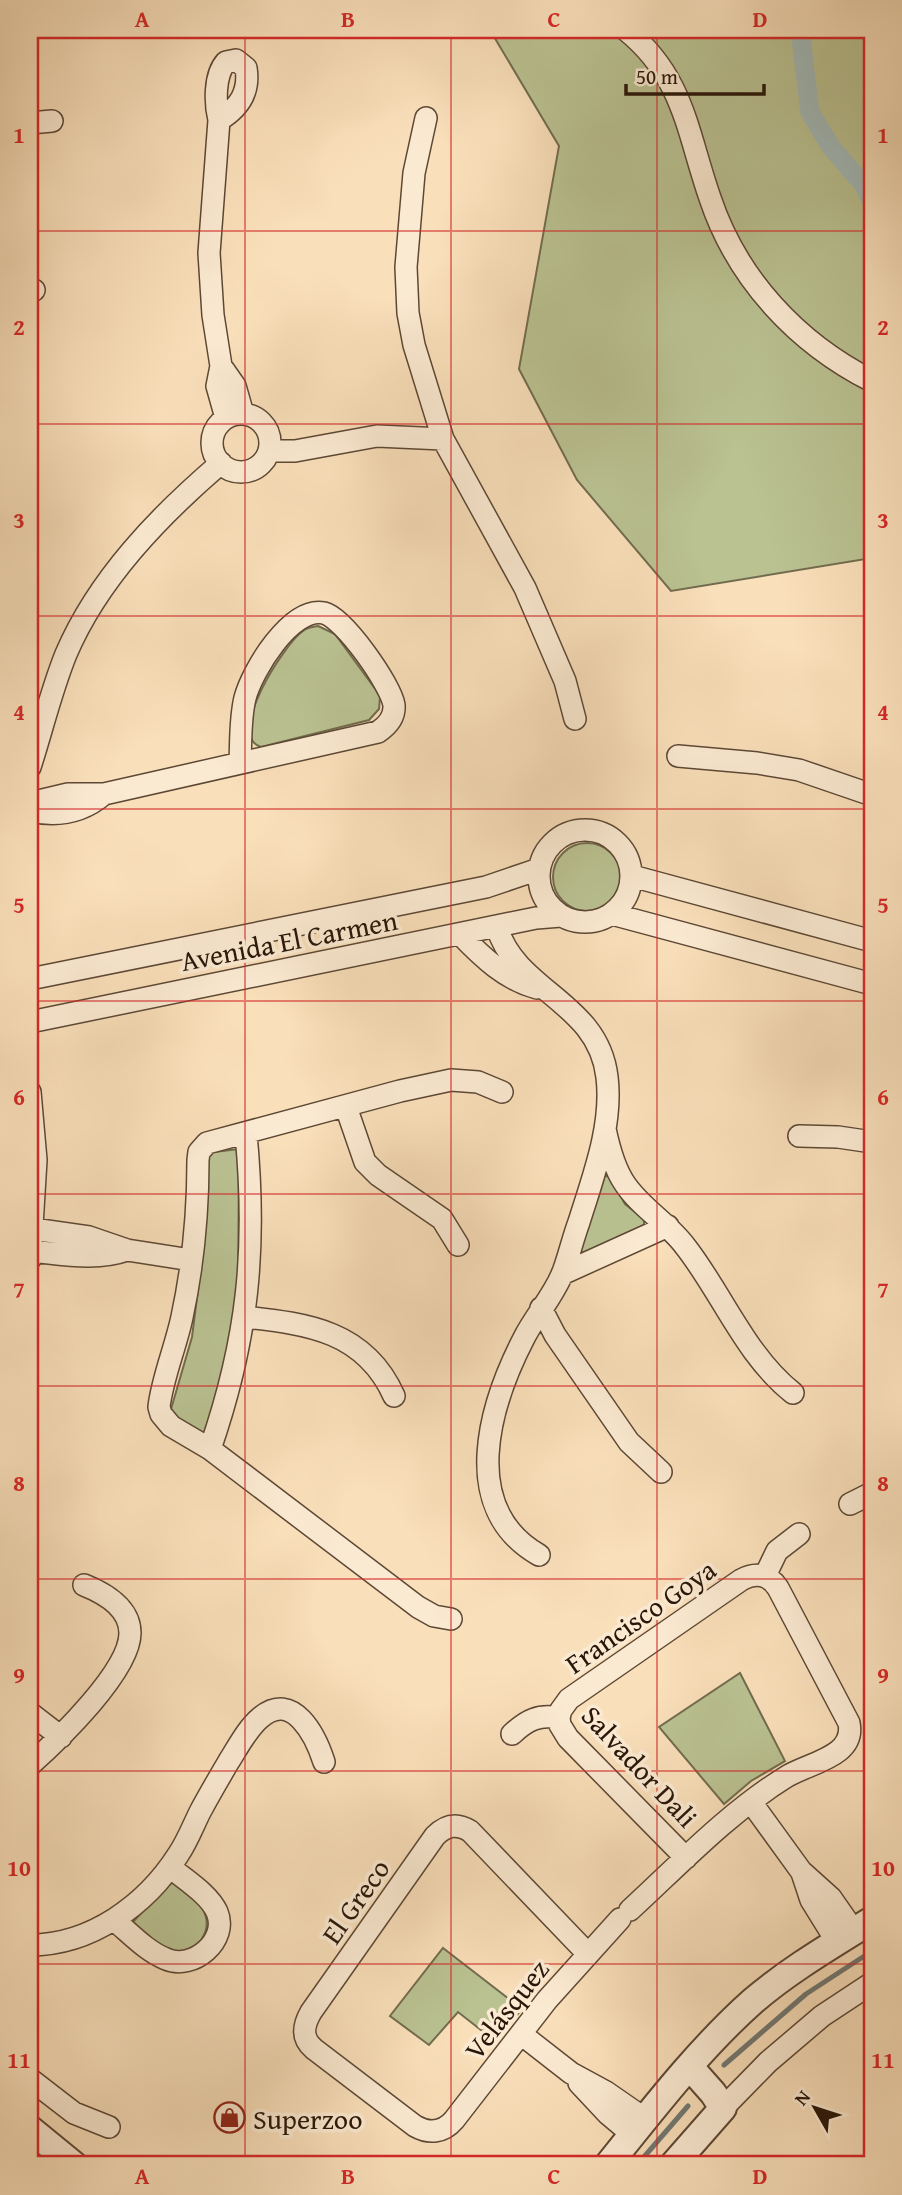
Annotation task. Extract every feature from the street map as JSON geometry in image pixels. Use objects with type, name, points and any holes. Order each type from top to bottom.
[{"type":"street","points":[[626,30],[652,54],[669,78],[721,226],[750,278],[782,316],[811,342],[872,381]]},
{"type":"street","points":[[426,118],[414,173],[407,247],[406,290],[414,345],[443,439],[525,588],[565,681],[575,719]]},
{"type":"street","points":[[219,120],[209,253],[213,315],[221,366],[235,386],[234,416]]},
{"type":"street","points":[[30,123],[52,121]]},
{"type":"street","points":[[251,415],[265,426],[269,433],[270,451],[260,465],[245,471],[236,471],[221,464],[216,457],[213,440],[219,424],[234,416],[251,415]]},
{"type":"street","points":[[270,451],[295,451],[377,436],[443,439]]},
{"type":"street","points":[[30,767],[66,656],[93,603],[141,541],[221,464]]},
{"type":"street","points":[[30,803],[68,794],[104,794],[379,732],[389,723],[394,711],[390,695],[356,640],[333,617],[314,612],[300,618],[284,632],[258,669],[245,699],[240,762]]},
{"type":"street","points":[[678,756],[757,763],[799,770],[872,795]]},
{"type":"street","points":[[30,811],[51,814],[71,812],[88,806],[104,794]]},
{"type":"street","points":[[589,830],[605,834],[619,844],[628,859],[632,876],[626,897],[612,914],[591,922],[575,922],[561,916],[549,906],[541,892],[539,869],[545,852],[556,839],[572,832],[589,830]]},
{"type":"street","name":"Avenida El Carmen","points":[[30,979],[486,887],[539,869]]},
{"type":"street","points":[[632,876],[872,941]]},
{"type":"street","points":[[612,914],[872,984]]},
{"type":"street","name":"Avenida El Carmen","points":[[30,1022],[536,918],[561,916]]},
{"type":"street","points":[[497,927],[502,943],[508,951],[546,990],[579,1017],[598,1047],[607,1073],[608,1087],[604,1127],[590,1187],[562,1274],[525,1336],[508,1373],[489,1437],[487,1455],[490,1488],[498,1513],[518,1541],[539,1555]]},
{"type":"street","points":[[460,934],[510,978],[546,990]]},
{"type":"street","points":[[451,1619],[435,1616],[418,1607],[210,1449],[171,1426],[161,1415],[159,1407],[182,1317],[197,1204],[199,1152],[212,1140],[246,1134],[400,1091],[452,1080],[478,1082],[502,1092]]},
{"type":"street","points":[[30,1092],[36,1160],[30,1255],[91,1256],[117,1254],[127,1250]]},
{"type":"street","points":[[346,1107],[365,1162],[378,1175],[442,1219],[458,1245]]},
{"type":"street","points":[[604,1127],[613,1161],[626,1186],[684,1244],[758,1356],[793,1393]]},
{"type":"street","points":[[210,1449],[230,1384],[245,1317],[251,1229],[246,1134]]},
{"type":"street","points":[[799,1136],[838,1137],[872,1142]]},
{"type":"street","points":[[562,1274],[668,1226]]},
{"type":"street","points":[[33,1229],[89,1237],[127,1250],[191,1259]]},
{"type":"street","points":[[541,1308],[555,1335],[629,1442],[661,1472]]},
{"type":"street","points":[[245,1317],[310,1327],[342,1338],[375,1364],[394,1396]]},
{"type":"street","points":[[850,1504],[872,1493]]},
{"type":"street","points":[[765,1576],[777,1551],[799,1534]]},
{"type":"street","name":"Francisco Goya","points":[[559,1718],[569,1699],[655,1639],[741,1580],[757,1575],[765,1576]]},
{"type":"street","name":"Velásquez","points":[[436,2132],[450,2126],[587,1953],[625,1914],[751,1802],[790,1774],[837,1753],[847,1742],[850,1729],[846,1717],[778,1588],[765,1576]]},
{"type":"street","points":[[30,1765],[61,1737],[118,1667],[129,1643],[129,1624],[118,1606],[108,1597],[84,1585]]},
{"type":"street","points":[[30,1945],[77,1937],[114,1920],[145,1895],[170,1867],[213,1787],[253,1726],[266,1714],[285,1710],[299,1717],[312,1731],[324,1762]]},
{"type":"street","points":[[30,1713],[61,1737]]},
{"type":"street","name":"Salvador Dali","points":[[512,1734],[530,1719],[549,1716],[559,1718],[560,1726],[568,1738],[687,1858]]},
{"type":"street","points":[[608,2165],[690,2067],[754,2001],[854,1931],[811,1900],[801,1871],[751,1802]]},
{"type":"street","name":"El Greco","points":[[436,2132],[415,2126],[314,2049],[306,2040],[304,2029],[311,2012],[440,1830],[455,1826],[470,1831],[587,1953]]},
{"type":"street","points":[[114,1920],[164,1959],[187,1961],[205,1951],[217,1935],[219,1922],[216,1910],[209,1900],[170,1867]]},
{"type":"street","points":[[673,2165],[768,2062],[813,2024],[872,1983]]},
{"type":"street","points":[[521,2034],[572,2073],[606,2092],[639,2127]]},
{"type":"street","points":[[690,2067],[723,2108]]},
{"type":"street","points":[[30,2079],[74,2113],[109,2127]]},
{"type":"street","points":[[30,2129],[74,2165]]},
{"type":"green space","points":[[490,30],[872,30],[872,558],[671,591],[577,480],[519,369],[559,146]]},
{"type":"green space","points":[[318,626],[335,634],[376,690],[380,697],[379,709],[369,720],[261,747],[252,739],[250,726],[261,690],[294,639],[306,629]]},
{"type":"green space","points":[[587,843],[600,845],[611,853],[619,864],[619,890],[611,901],[600,909],[587,911],[574,909],[563,901],[555,890],[553,877],[555,864],[563,853],[574,845]]},
{"type":"green space","points":[[239,1149],[238,1305],[207,1439],[169,1416],[192,1337],[201,1266],[206,1153]]},
{"type":"green space","points":[[603,1175],[610,1177],[625,1204],[644,1219],[644,1228],[576,1260]]},
{"type":"green space","points":[[740,1673],[785,1761],[751,1781],[724,1804],[659,1727]]},
{"type":"green space","points":[[173,1883],[194,1898],[206,1916],[204,1934],[187,1954],[164,1952],[132,1923],[168,1884]]},
{"type":"green space","points":[[443,1948],[522,2009],[495,2041],[458,2012],[429,2045],[390,2016]]},
{"type":"green space","points":[[30,2144],[56,2165],[30,2165]]},
{"type":"waterway","points":[[800,30],[810,112],[831,147],[863,184],[872,202]]},
{"type":"waterway","points":[[724,2065],[806,1994],[872,1951]]},
{"type":"waterway","points":[[637,2165],[688,2106]]},
{"type":"place","name":"Superzoo","points":[[230,2118]]}]
